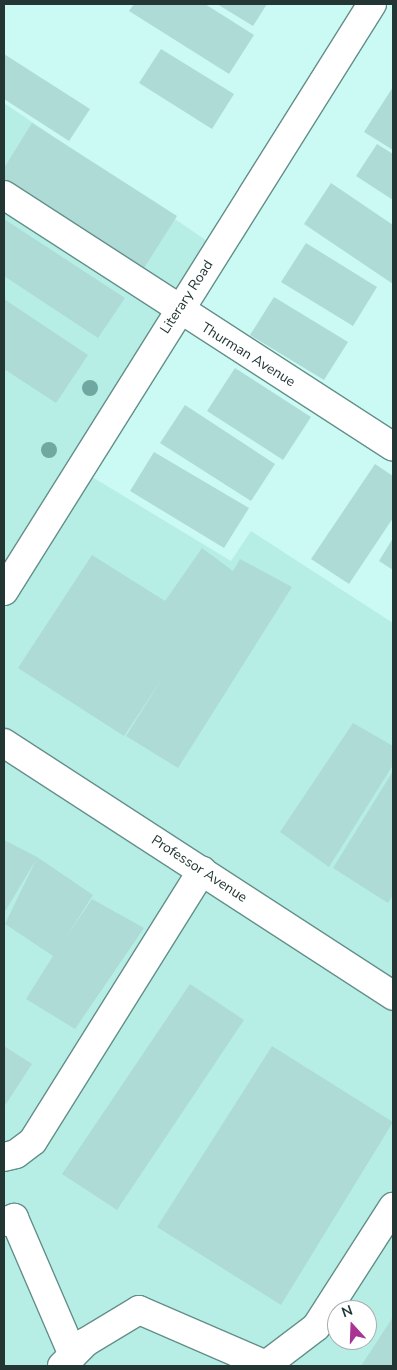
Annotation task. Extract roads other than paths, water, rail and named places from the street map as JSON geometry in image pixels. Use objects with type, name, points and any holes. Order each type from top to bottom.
[{"type":"street","name":"Literary Road","points":[[4,591],[372,4]]},
{"type":"street","name":"Thurman Avenue","points":[[4,195],[178,311],[393,447]]},
{"type":"street","name":"Professor Avenue","points":[[4,743],[393,996]]},
{"type":"street","points":[[4,1157],[33,1141],[202,871]]},
{"type":"street","points":[[4,1222],[14,1218],[68,1360],[86,1342],[140,1310],[266,1365],[316,1327],[393,1207]]}]
